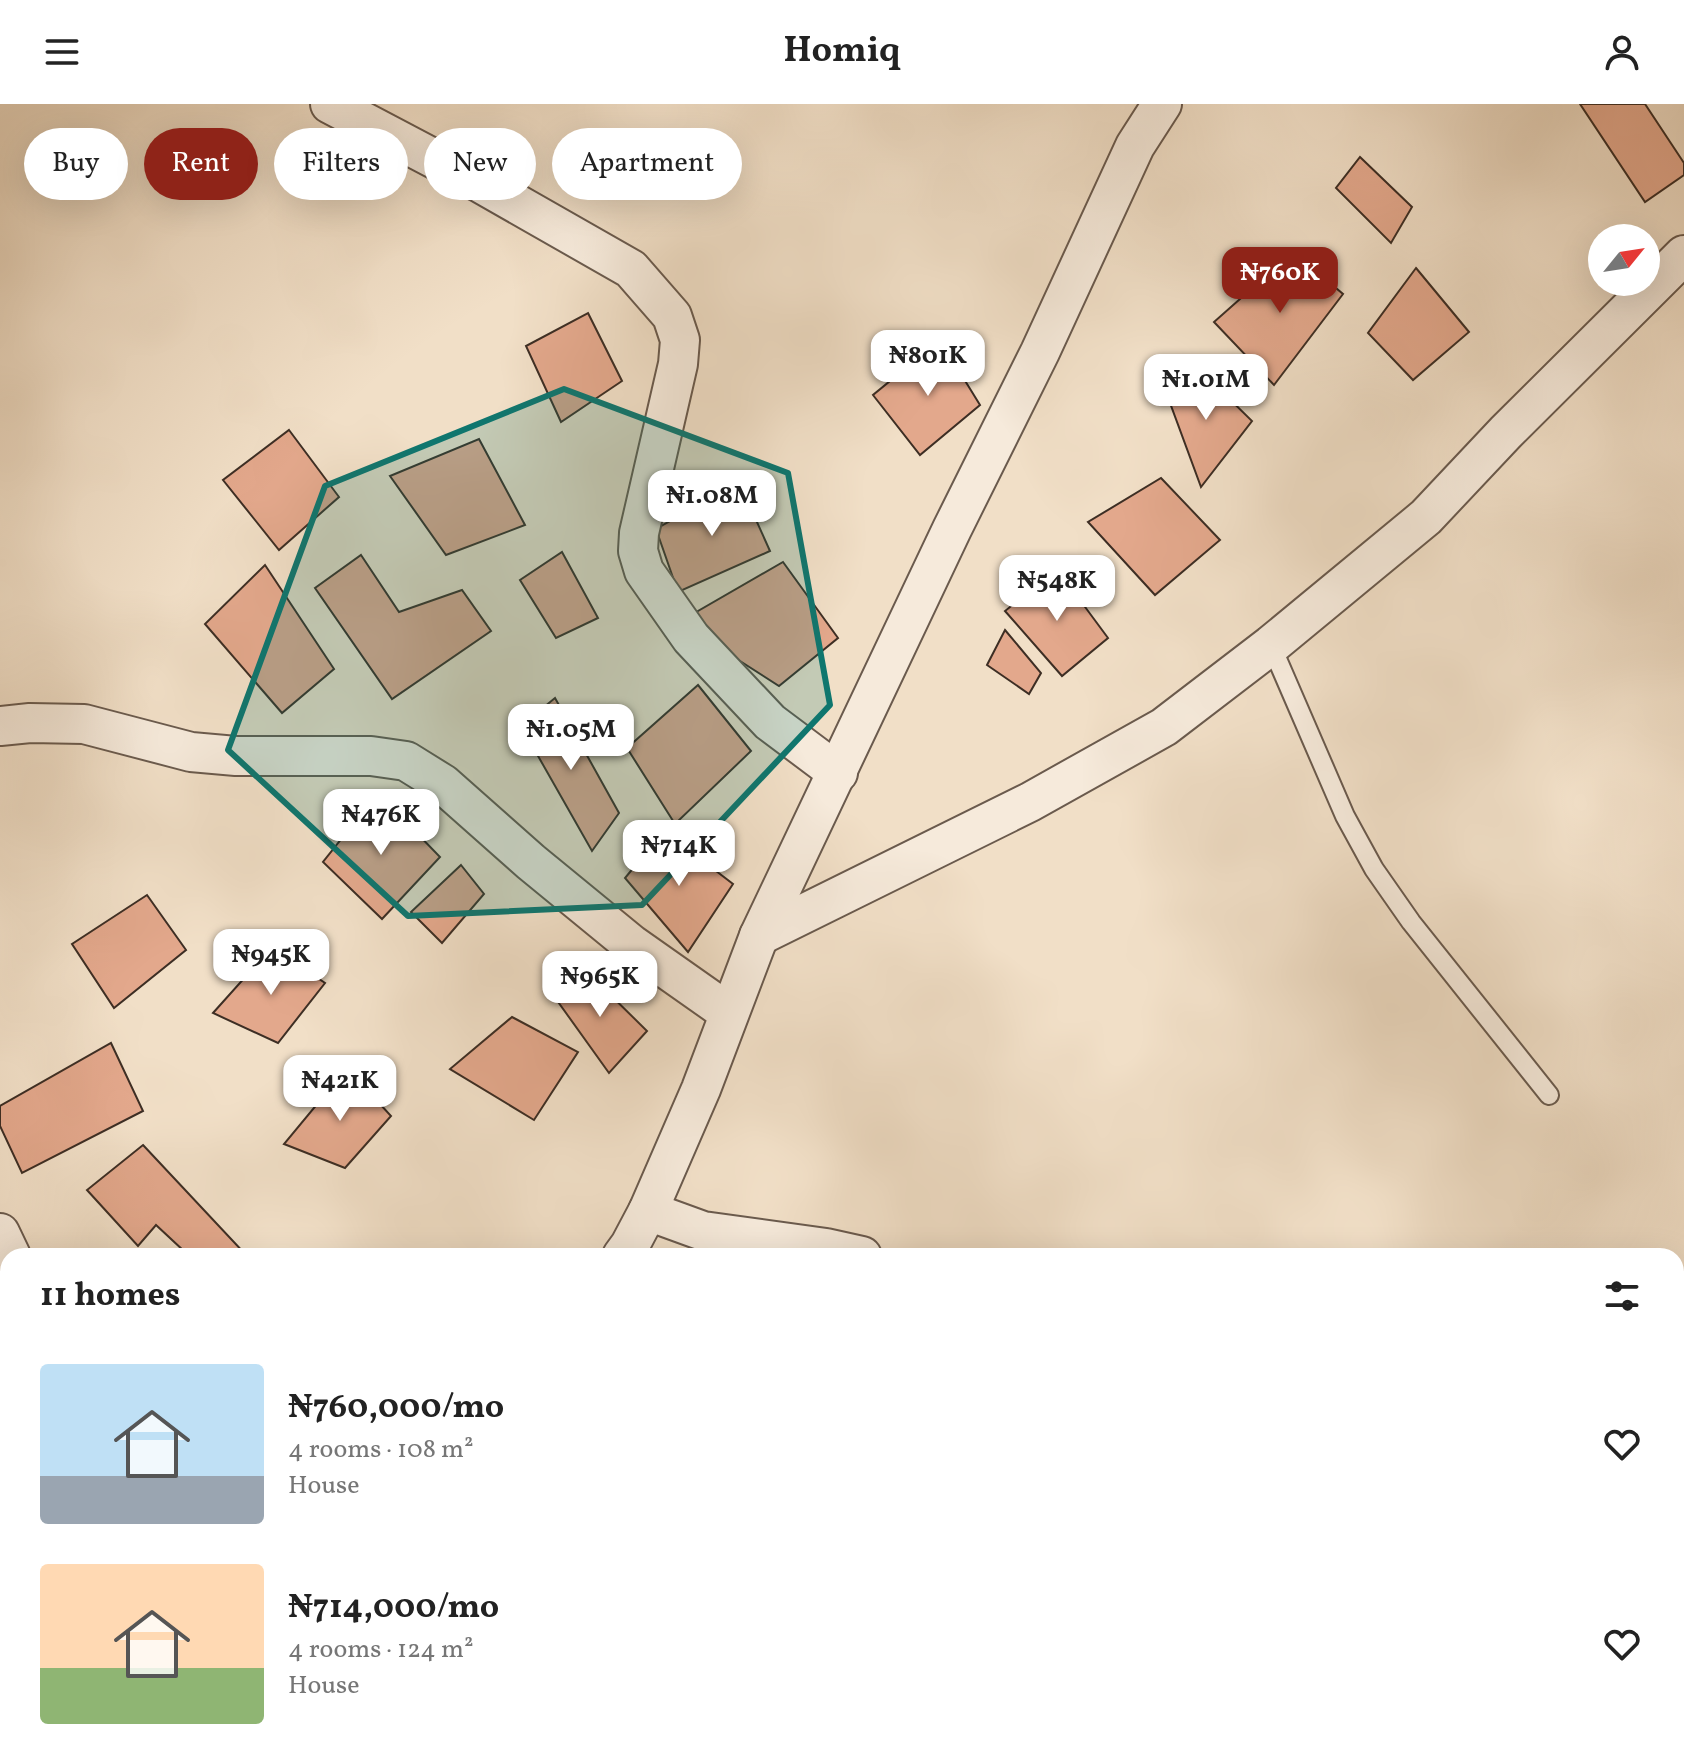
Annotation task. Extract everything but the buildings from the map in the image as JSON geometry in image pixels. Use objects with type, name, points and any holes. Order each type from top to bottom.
[{"type":"street","points":[[330,104],[482,184],[631,269],[672,316],[680,340],[678,364],[639,533],[638,551],[644,571],[679,622],[721,671],[770,722],[838,773]]},
{"type":"street","points":[[633,1248],[701,1089],[759,936],[952,529],[1040,352],[1135,146],[1162,104]]},
{"type":"street","points":[[759,936],[1030,802],[1164,727],[1271,645],[1426,517],[1506,432],[1684,255]]},
{"type":"street","points":[[0,726],[84,724],[191,752],[236,756],[371,756],[406,761],[443,784],[631,944],[729,1013]]},
{"type":"street","points":[[648,1211],[703,1231],[826,1248]]},
{"type":"lane","points":[[1271,645],[1345,816],[1374,869],[1411,922],[1549,1095]]},
{"type":"highlighted area","points":[[564,389],[788,473],[830,705],[642,905],[408,916],[228,750],[325,486]]}]
